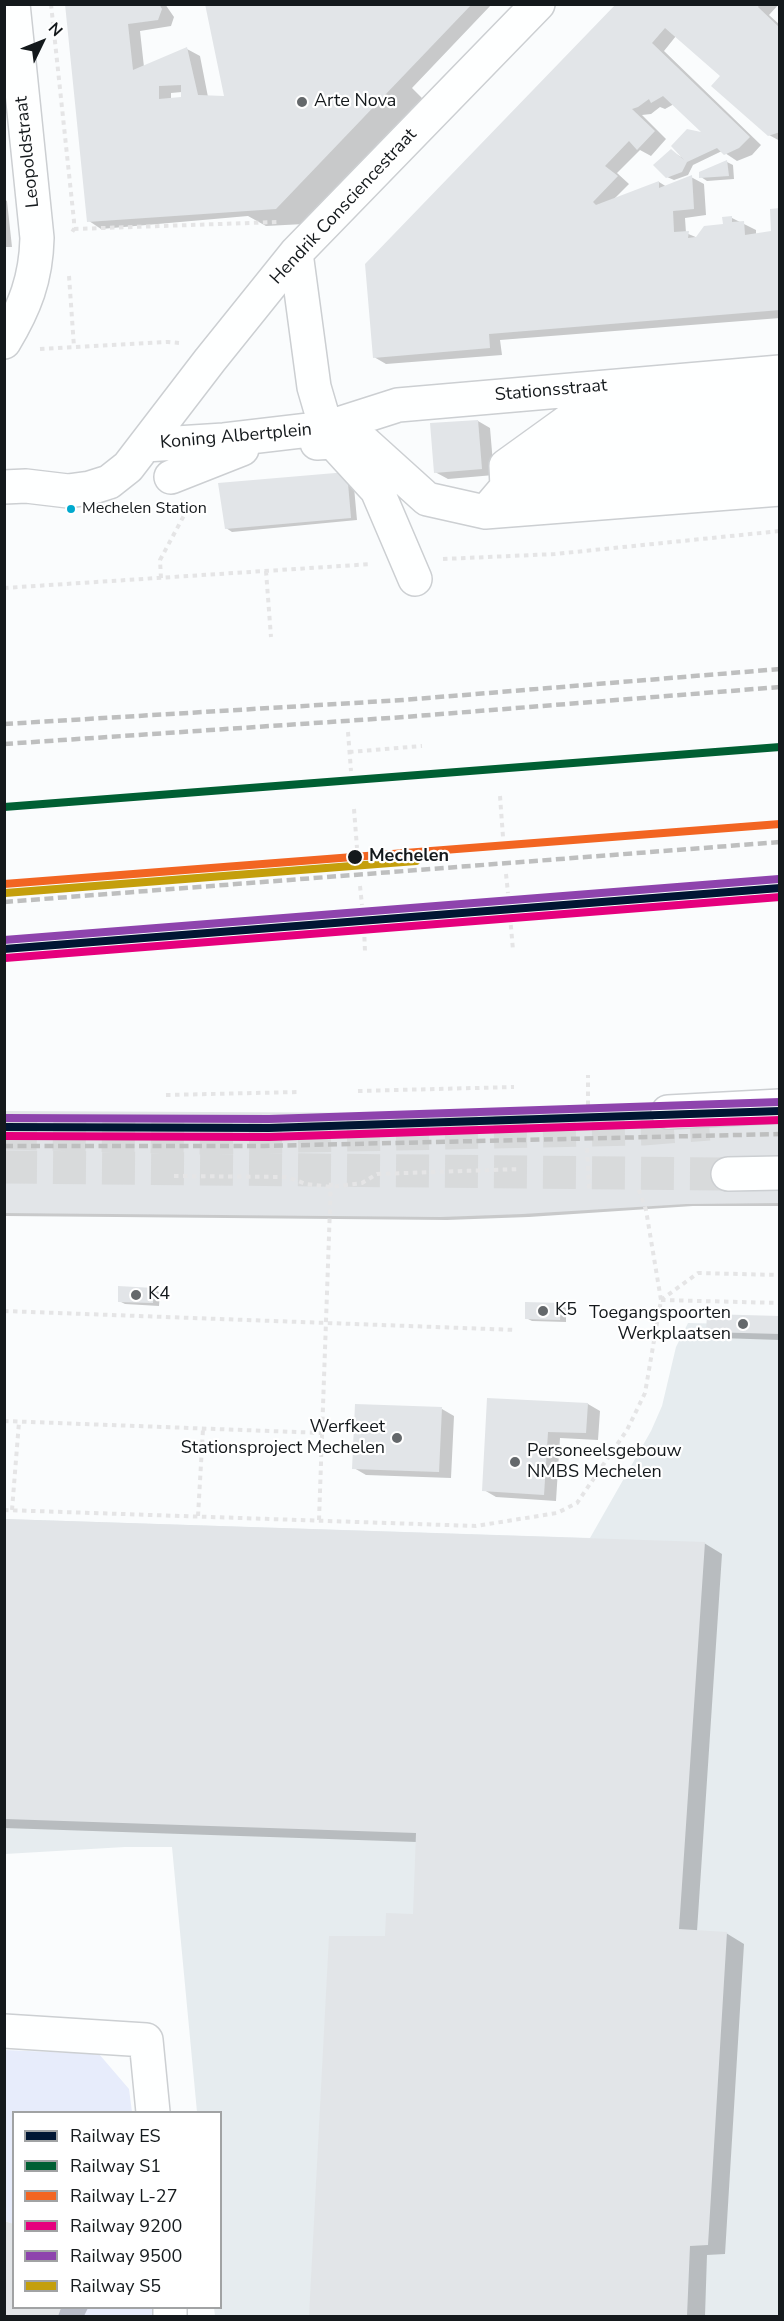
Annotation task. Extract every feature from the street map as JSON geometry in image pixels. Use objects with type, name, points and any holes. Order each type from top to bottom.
[{"type":"main road","name":"Leopoldstraat","points":[[4,342],[23,307],[36,264],[36,228],[13,4]]},
{"type":"main road","name":"Hendrik Consciencestraat","points":[[154,433],[296,254],[538,4]]},
{"type":"main road","name":"Koning Albertplein","points":[[296,254],[314,387],[326,428]]},
{"type":"main road","name":"Stationsstraat","points":[[326,428],[398,405],[720,377],[777,381]]},
{"type":"main road","points":[[535,508],[720,377]]},
{"type":"main road","points":[[635,500],[777,381]]},
{"type":"main road","points":[[585,504],[777,381]]},
{"type":"main road","points":[[485,512],[669,382]]},
{"type":"main road","points":[[485,512],[507,487],[506,466],[617,386]]},
{"type":"main road","name":"Koning Albertplein","points":[[4,487],[26,486],[69,491],[109,482],[128,467],[154,433],[224,440],[326,428],[365,443],[428,499],[485,512]]},
{"type":"main road","points":[[686,496],[780,431]]},
{"type":"main road","points":[[171,477],[239,449],[333,442],[377,490],[412,570]]},
{"type":"main road","points":[[736,492],[780,462]]},
{"type":"main road","points":[[485,512],[780,489]]},
{"type":"main road","points":[[668,1112],[780,1106]]},
{"type":"main road","points":[[728,1174],[780,1173]]},
{"type":"main road","points":[[4,2031],[146,2040],[153,2111]]},
{"type":"path","points":[[74,229],[268,222]]},
{"type":"path","points":[[39,349],[168,342]]},
{"type":"path","points":[[4,588],[266,571],[412,570],[780,531]]},
{"type":"path","points":[[266,571],[271,637]]},
{"type":"path","points":[[348,732],[351,771]]},
{"type":"path","points":[[349,752],[422,746]]},
{"type":"path","points":[[500,796],[503,837]]},
{"type":"path","points":[[354,809],[357,848]]},
{"type":"path","points":[[506,874],[508,893]]},
{"type":"path","points":[[360,886],[362,905]]},
{"type":"path","points":[[510,916],[513,950]]},
{"type":"path","points":[[364,928],[365,951]]},
{"type":"path","points":[[588,1075],[588,1105]]},
{"type":"path","points":[[358,1091],[514,1087]]},
{"type":"path","points":[[166,1095],[298,1092]]},
{"type":"path","points":[[587,1148],[589,1190]]},
{"type":"path","points":[[174,1176],[287,1177],[306,1184],[331,1187],[362,1183],[377,1174],[520,1169]]},
{"type":"path","points":[[319,1520],[331,1179]]},
{"type":"path","points":[[4,1510],[476,1526],[557,1513],[577,1503],[627,1430],[645,1393],[661,1300],[646,1210],[638,1188]]},
{"type":"path","points":[[661,1300],[698,1273],[780,1275]]},
{"type":"path","points":[[661,1300],[780,1303]]},
{"type":"path","points":[[4,1311],[516,1330]]},
{"type":"path","points":[[4,1421],[322,1434]]},
{"type":"path","points":[[12,1510],[19,1422]]},
{"type":"path","points":[[198,1516],[202,1429]]},
{"type":"shaded area","points":[[688,1323],[779,1325],[779,2316],[215,2316],[214,2309],[222,2309],[222,2111],[197,2111],[172,1847],[125,1847],[5,1854],[5,1519],[590,1538],[651,1431],[662,1406],[676,1347]]},
{"type":"shaded area","points":[[4,2050],[99,2054],[129,2089],[132,2111],[12,2111],[12,2224],[5,2221]]},
{"type":"shaded area","points":[[61,2309],[153,2309],[154,2316],[58,2316]]},
{"type":"building","points":[[65,4],[159,4],[162,9],[158,20],[128,24],[133,70],[187,47],[198,95],[224,96],[205,4],[472,4],[276,209],[87,222]],"holes":[[[181,85],[181,97],[159,99],[159,86]]]},
{"type":"building","points":[[616,4],[760,4],[758,7],[780,28],[780,132],[768,136],[711,86],[720,76],[665,28],[652,43],[750,137],[739,148],[724,155],[717,148],[687,162],[682,172],[666,178],[653,165],[671,149],[684,160],[671,146],[687,129],[701,132],[663,96],[651,103],[649,99],[632,109],[655,131],[637,150],[629,141],[605,166],[618,176],[593,202],[596,205],[659,181],[659,188],[692,175],[694,209],[673,211],[674,232],[689,231],[688,238],[696,237],[704,226],[723,224],[722,217],[732,216],[732,222],[744,221],[745,235],[771,231],[770,209],[780,208],[780,310],[489,334],[490,348],[373,358],[365,264]]},
{"type":"building","points":[[727,160],[729,176],[699,178],[699,172]]},
{"type":"building","points":[[478,420],[482,469],[434,473],[430,423]]},
{"type":"building","points":[[347,472],[351,518],[225,529],[218,483]]},
{"type":"building","points":[[780,1096],[780,1203],[686,1204],[440,1217],[4,1213],[4,1111],[409,1113],[567,1106],[626,1107]]},
{"type":"building","name":"K4","points":[[118,1286],[154,1288],[153,1303],[118,1302]]},
{"type":"building","name":"K5","points":[[525,1302],[561,1303],[560,1320],[525,1319]]},
{"type":"building","name":"Toegangspoorten Werkplaatsen","points":[[707,1314],[780,1316],[780,1334],[706,1332]]},
{"type":"building","name":"Personeelsgebouw NMBS Mechelen","points":[[487,1398],[588,1403],[586,1433],[548,1432],[544,1495],[482,1491]]},
{"type":"building","name":"Werfkeet Stationsproject Mechelen","points":[[355,1404],[442,1407],[439,1472],[352,1469]]},
{"type":"building","points":[[5,1519],[705,1542],[679,1929],[727,1932],[708,2245],[690,2246],[687,2316],[309,2316],[329,1936],[385,1936],[386,1913],[413,1914],[416,1833],[5,1819]]},
{"type":"building","points":[[4,2221],[12,2223],[12,2309],[61,2309],[58,2316],[4,2316]]},
{"type":"tunnel","points":[[4,1133],[203,1138],[643,1129],[709,1124]]},
{"type":"tunnel","points":[[4,1167],[728,1174]]},
{"type":"railway","points":[[4,724],[403,700],[780,669]]},
{"type":"railway","points":[[4,744],[404,717],[780,687]]},
{"type":"railway","points":[[4,902],[780,842]]},
{"type":"railway","points":[[4,1146],[264,1146],[780,1134]]},
{"type":"rail line","name":"S1","points":[[4,807],[780,747]]},
{"type":"rail line","name":"L-27","points":[[4,884],[780,824]]},
{"type":"rail line","name":"S5","points":[[5,893],[416,861]]},
{"type":"rail line","name":"9500","points":[[4,940],[779,879]]},
{"type":"rail line","name":"ES","points":[[4,949],[780,888]]},
{"type":"rail line","name":"9200","points":[[5,958],[780,897]]},
{"type":"rail line","name":"9500","points":[[4,1118],[269,1119],[780,1102]]},
{"type":"rail line","name":"ES","points":[[4,1127],[269,1128],[780,1111]]},
{"type":"rail line","name":"9200","points":[[4,1136],[269,1137],[780,1120]]},
{"type":"place","name":"Arte Nova","points":[[302,102]]},
{"type":"place","name":"Mechelen Station","points":[[71,509]]},
{"type":"place","name":"Mechelen","points":[[355,857]]},
{"type":"place","name":"K4","points":[[136,1295]]},
{"type":"place","name":"K5","points":[[543,1311]]},
{"type":"place","name":"Toegangspoorten Werkplaatsen","points":[[743,1324]]},
{"type":"place","name":"Werfkeet Stationsproject Mechelen","points":[[397,1438]]},
{"type":"place","name":"Personeelsgebouw NMBS Mechelen","points":[[515,1462]]}]
